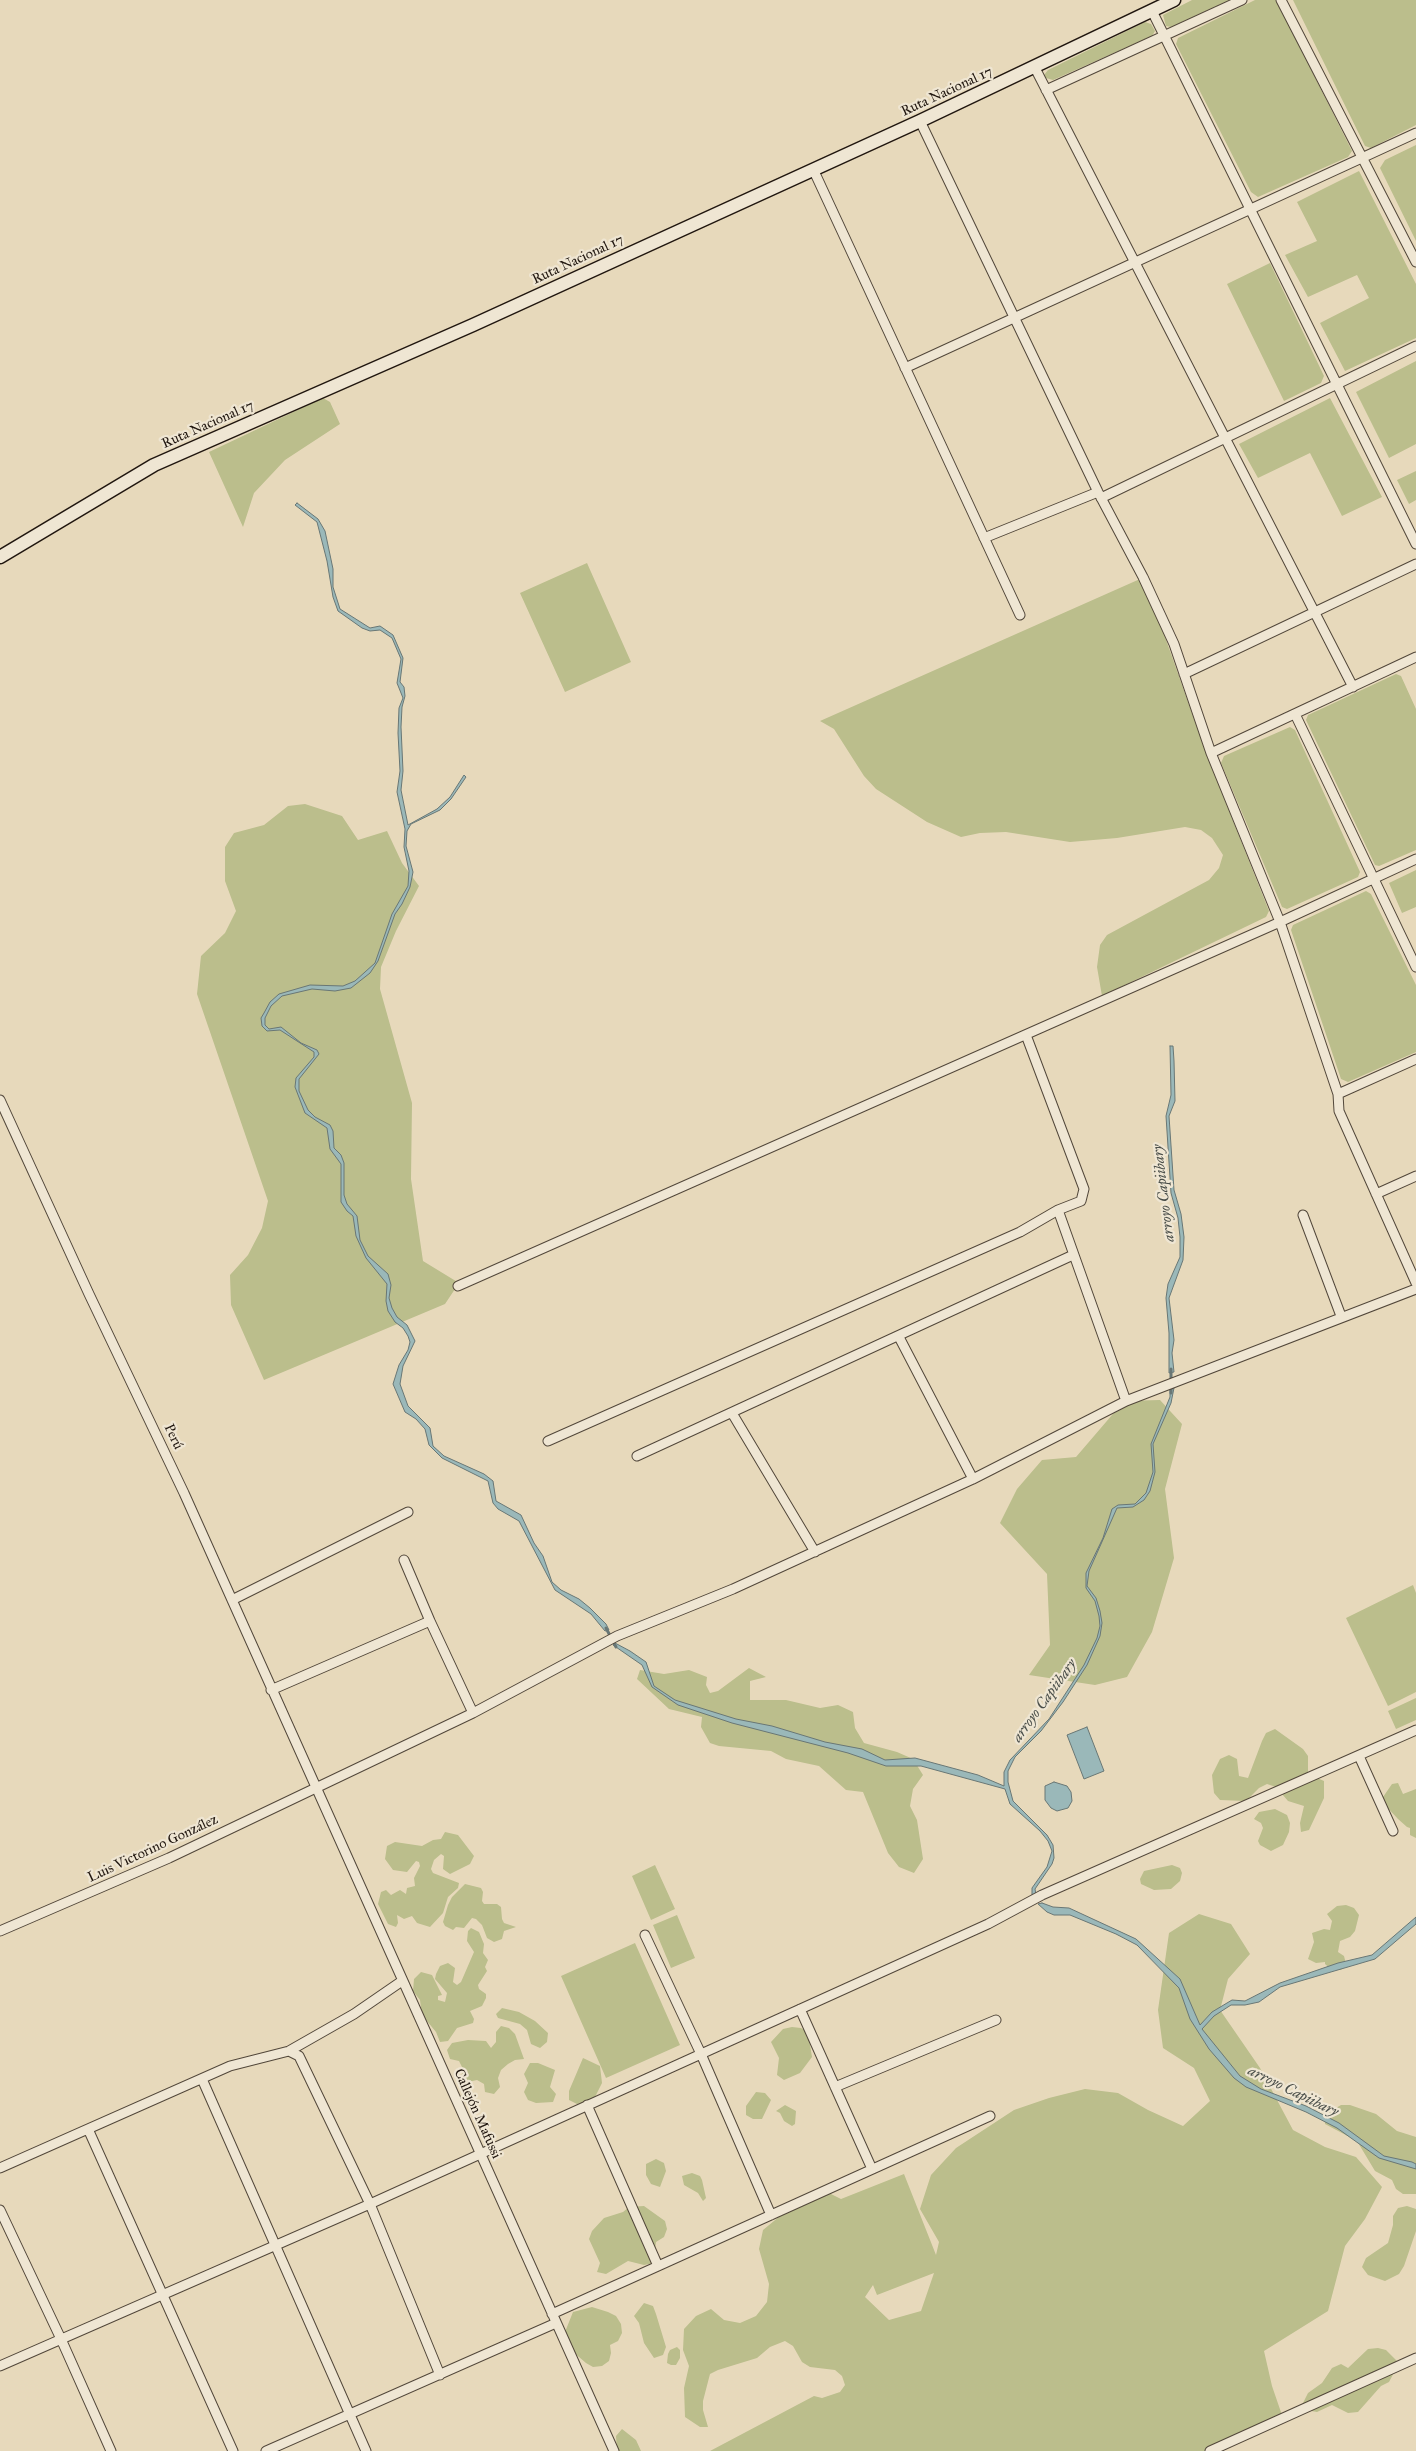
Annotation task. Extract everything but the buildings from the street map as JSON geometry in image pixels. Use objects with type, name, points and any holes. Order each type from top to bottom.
[{"type":"street","name":"Ruta Nacional 17","points":[[0,557],[154,466],[473,325],[813,168],[920,121],[1035,68],[1174,0]]},
{"type":"street","points":[[1046,90],[1242,0]]},
{"type":"street","points":[[1281,0],[1416,262]]},
{"type":"street","points":[[1152,10],[1416,544]]},
{"type":"street","points":[[1035,68],[1352,686]]},
{"type":"street","points":[[920,121],[1013,318],[1099,495],[1143,577],[1174,644],[1211,754],[1280,922],[1338,1094],[1340,1111],[1416,1283]]},
{"type":"street","points":[[905,368],[1364,158],[1416,132]]},
{"type":"street","points":[[813,168],[1020,615]]},
{"type":"street","points":[[984,538],[1099,495],[1225,438],[1416,346]]},
{"type":"street","points":[[1184,674],[1416,564]]},
{"type":"street","points":[[1211,754],[1416,657]]},
{"type":"street","points":[[1295,714],[1416,967]]},
{"type":"street","points":[[458,1286],[1280,922],[1416,859]]},
{"type":"street","points":[[548,1441],[1020,1232],[1058,1210],[1081,1201],[1084,1189],[1026,1034]]},
{"type":"street","points":[[1338,1094],[1416,1059]]},
{"type":"street","name":"Perú","points":[[0,1100],[232,1600],[316,1788]]},
{"type":"street","points":[[1376,1194],[1416,1176]]},
{"type":"street","points":[[1058,1210],[1126,1400]]},
{"type":"street","points":[[1303,1215],[1342,1316]]},
{"type":"street","points":[[637,1456],[899,1337],[1073,1255]]},
{"type":"street","name":"Luis Victorino González","points":[[0,1931],[152,1866],[316,1788],[472,1713],[617,1636],[733,1589],[973,1479],[1126,1400],[1416,1289]]},
{"type":"street","points":[[899,1337],[973,1479]]},
{"type":"street","points":[[732,1413],[815,1552]]},
{"type":"street","points":[[232,1600],[408,1512]]},
{"type":"street","points":[[404,1560],[472,1713]]},
{"type":"street","points":[[271,1690],[430,1621]]},
{"type":"street","points":[[0,2366],[370,2204],[988,1924],[1042,1895],[1416,1730]]},
{"type":"street","points":[[1359,1756],[1392,1831]]},
{"type":"street","name":"Callejón Mafussi","points":[[316,1788],[614,2451]]},
{"type":"street","points":[[645,1935],[701,2054],[771,2215]]},
{"type":"street","points":[[0,2168],[230,2066],[289,2051],[354,2014],[402,1981]]},
{"type":"street","points":[[800,2009],[872,2170]]},
{"type":"street","points":[[835,2087],[996,2020]]},
{"type":"street","points":[[289,2051],[299,2056],[370,2204],[440,2374]]},
{"type":"street","points":[[202,2079],[366,2451]]},
{"type":"street","points":[[587,2105],[658,2266]]},
{"type":"street","points":[[552,2314],[990,2116]]},
{"type":"street","points":[[88,2129],[233,2451]]},
{"type":"street","points":[[0,2210],[62,2339],[111,2451]]},
{"type":"street","points":[[266,2451],[556,2323]]},
{"type":"street","points":[[1210,2451],[1416,2358]]},
{"type":"green space","points":[[1192,0],[1230,0],[1171,27],[1166,26],[1163,15]]},
{"type":"green space","points":[[1255,0],[1276,0],[1352,151],[1348,157],[1258,197],[1251,192],[1176,44],[1178,38]]},
{"type":"green space","points":[[1293,0],[1416,0],[1416,125],[1371,148],[1365,146]]},
{"type":"green space","points":[[1145,22],[1151,24],[1155,31],[1152,36],[1053,80],[1046,78],[1044,75],[1048,70]]},
{"type":"green space","points":[[1416,145],[1416,241],[1380,168],[1385,160]]},
{"type":"green space","points":[[1359,171],[1416,284],[1416,338],[1345,371],[1320,323],[1369,298],[1357,275],[1308,297],[1285,255],[1317,241],[1297,202]]},
{"type":"green space","points":[[1270,263],[1324,376],[1321,383],[1284,401],[1227,284]]},
{"type":"green space","points":[[1416,361],[1416,444],[1389,458],[1356,392]]},
{"type":"green space","points":[[323,398],[330,402],[340,424],[285,460],[254,493],[243,527],[209,452]]},
{"type":"green space","points":[[1330,398],[1382,497],[1342,516],[1310,453],[1258,478],[1239,444]]},
{"type":"green space","points":[[1416,471],[1416,500],[1409,504],[1397,480]]},
{"type":"green space","points":[[587,563],[631,662],[565,692],[520,593]]},
{"type":"green space","points":[[1140,579],[1164,634],[1206,753],[1269,911],[1266,917],[1102,996],[1097,967],[1100,945],[1107,935],[1209,880],[1219,868],[1223,855],[1212,838],[1201,830],[1185,827],[1117,838],[1070,842],[1006,832],[980,833],[961,837],[927,822],[876,789],[864,776],[834,729],[820,721]]},
{"type":"green space","points":[[1396,674],[1401,676],[1416,709],[1416,850],[1379,866],[1375,865],[1306,720],[1308,715]]},
{"type":"green space","points":[[1290,727],[1295,730],[1360,872],[1358,877],[1287,909],[1282,907],[1221,763],[1224,756]]},
{"type":"green space","points":[[305,804],[342,816],[358,840],[387,831],[402,863],[419,886],[396,931],[381,967],[380,989],[412,1103],[411,1179],[423,1261],[459,1283],[445,1304],[264,1380],[231,1305],[230,1275],[248,1255],[262,1228],[268,1201],[197,994],[201,956],[225,933],[236,911],[225,881],[225,847],[234,833],[264,825],[288,806]]},
{"type":"green space","points":[[1416,870],[1416,907],[1402,913],[1389,883]]},
{"type":"green space","points":[[1366,891],[1371,894],[1416,985],[1416,1052],[1348,1082],[1341,1079],[1291,930],[1293,925]]},
{"type":"green space","points":[[1160,1400],[1182,1424],[1165,1489],[1174,1558],[1152,1632],[1127,1677],[1095,1685],[1029,1675],[1050,1645],[1047,1574],[1000,1523],[1017,1489],[1042,1460],[1076,1457],[1124,1401]]},
{"type":"green space","points":[[1413,1585],[1416,1593],[1416,1692],[1388,1706],[1346,1618]]},
{"type":"green space","points":[[749,1668],[766,1677],[750,1681],[750,1700],[786,1700],[820,1708],[838,1705],[853,1712],[855,1728],[864,1743],[897,1752],[913,1759],[923,1775],[913,1789],[910,1806],[917,1820],[923,1859],[914,1873],[899,1867],[888,1853],[863,1792],[846,1790],[819,1766],[786,1759],[771,1751],[719,1746],[710,1743],[701,1727],[702,1717],[669,1709],[637,1679],[640,1670],[664,1674],[689,1670],[707,1677],[706,1685],[710,1693],[718,1691]]},
{"type":"green space","points":[[1416,1698],[1416,1720],[1396,1729],[1388,1711]]},
{"type":"green space","points":[[1275,1729],[1303,1749],[1308,1756],[1308,1774],[1324,1781],[1324,1798],[1309,1830],[1301,1832],[1300,1823],[1304,1806],[1288,1801],[1276,1787],[1267,1784],[1259,1788],[1246,1801],[1220,1800],[1214,1793],[1212,1775],[1220,1759],[1229,1755],[1237,1759],[1239,1776],[1248,1778],[1266,1733]]},
{"type":"green space","points":[[1398,1783],[1403,1794],[1416,1789],[1416,1838],[1410,1835],[1410,1828],[1398,1819],[1385,1805],[1383,1797],[1392,1784]]},
{"type":"green space","points":[[1275,1809],[1287,1815],[1290,1823],[1289,1832],[1283,1845],[1271,1851],[1260,1845],[1258,1841],[1263,1828],[1261,1823],[1254,1819],[1259,1812]]},
{"type":"green space","points":[[445,1832],[458,1835],[474,1856],[470,1864],[450,1874],[443,1869],[444,1856],[441,1854],[434,1860],[431,1869],[433,1873],[459,1883],[458,1888],[448,1897],[443,1913],[430,1927],[417,1923],[412,1916],[404,1919],[397,1915],[398,1923],[396,1927],[388,1924],[378,1904],[381,1892],[386,1890],[391,1895],[400,1890],[406,1894],[407,1888],[415,1886],[414,1878],[420,1866],[419,1862],[416,1861],[407,1872],[393,1870],[385,1859],[387,1846],[395,1842],[422,1846],[433,1840],[441,1839]]},
{"type":"green space","points":[[655,1865],[675,1909],[651,1920],[632,1876]]},
{"type":"green space","points":[[1172,1865],[1180,1868],[1182,1873],[1180,1881],[1171,1889],[1154,1890],[1141,1884],[1140,1879],[1144,1871]]},
{"type":"green space","points":[[465,1884],[481,1888],[484,1904],[497,1904],[501,1907],[504,1923],[516,1927],[504,1931],[502,1939],[494,1942],[487,1938],[482,1925],[476,1919],[472,1918],[464,1928],[456,1927],[453,1930],[445,1926],[443,1922],[448,1905],[452,1897]]},
{"type":"green space","points":[[1346,1905],[1354,1908],[1359,1915],[1355,1931],[1350,1937],[1340,1941],[1338,1952],[1344,1956],[1346,1964],[1341,1970],[1332,1970],[1325,1962],[1316,1963],[1308,1959],[1314,1942],[1312,1933],[1324,1929],[1330,1930],[1332,1921],[1327,1914],[1337,1906]]},
{"type":"green space","points":[[1199,1914],[1231,1924],[1250,1954],[1228,1979],[1220,2010],[1260,2068],[1293,2130],[1325,2147],[1356,2157],[1382,2187],[1365,2219],[1345,2246],[1328,2311],[1264,2351],[1272,2386],[1284,2421],[1211,2451],[710,2451],[814,2396],[822,2398],[840,2392],[845,2385],[842,2376],[835,2370],[810,2367],[802,2362],[793,2346],[785,2341],[770,2347],[757,2358],[710,2374],[703,2401],[703,2410],[708,2427],[700,2427],[685,2417],[684,2388],[689,2366],[683,2350],[684,2329],[696,2316],[711,2309],[724,2320],[740,2323],[756,2316],[767,2302],[769,2284],[759,2249],[763,2230],[791,2207],[823,2190],[841,2199],[904,2174],[936,2255],[939,2242],[920,2209],[931,2175],[956,2148],[1014,2110],[1049,2098],[1085,2089],[1118,2093],[1148,2110],[1183,2126],[1210,2101],[1194,2068],[1163,2048],[1158,2010],[1169,1933]],"holes":[[[934,2273],[921,2311],[889,2320],[865,2297],[873,2285],[877,2295]]]},
{"type":"green space","points":[[677,1915],[695,1958],[671,1968],[653,1925]]},
{"type":"green space","points":[[471,1928],[479,1932],[484,1944],[483,1953],[488,1960],[485,1967],[487,1971],[478,1985],[479,1989],[486,1994],[486,1998],[482,2006],[470,2011],[474,2019],[473,2023],[457,2028],[448,2041],[440,2042],[436,2032],[422,2015],[420,2000],[413,1991],[414,1979],[421,1972],[432,1975],[442,1995],[438,1996],[438,2000],[445,2002],[447,1993],[435,1979],[436,1974],[440,1966],[448,1963],[455,1968],[453,1982],[457,1985],[461,1982],[474,1952],[467,1941],[468,1931]]},
{"type":"green space","points":[[635,1943],[680,2045],[606,2078],[561,1976]]},
{"type":"green space","points":[[502,2008],[519,2012],[535,2021],[548,2033],[547,2042],[540,2048],[531,2044],[527,2030],[520,2024],[498,2018],[496,2014]]},
{"type":"green space","points":[[501,2026],[509,2028],[515,2034],[524,2059],[515,2060],[501,2070],[498,2078],[500,2087],[494,2094],[485,2092],[484,2084],[477,2080],[468,2082],[461,2078],[463,2069],[459,2061],[450,2059],[447,2050],[452,2043],[468,2040],[486,2041],[491,2048],[496,2042],[496,2032]]},
{"type":"green space","points":[[801,2028],[808,2032],[812,2057],[800,2073],[784,2080],[777,2075],[779,2058],[771,2042],[783,2029]]},
{"type":"green space","points":[[583,2058],[600,2066],[602,2083],[594,2099],[586,2103],[577,2104],[569,2100],[569,2091]]},
{"type":"green space","points":[[530,2063],[538,2063],[555,2070],[550,2087],[556,2094],[553,2102],[536,2103],[528,2100],[524,2092],[528,2083],[524,2074]]},
{"type":"green space","points":[[756,2092],[765,2093],[771,2100],[762,2119],[753,2119],[746,2115],[746,2106]]},
{"type":"green space","points":[[785,2105],[796,2111],[795,2124],[792,2126],[784,2121],[780,2113],[776,2111]]},
{"type":"green space","points":[[1341,2105],[1350,2105],[1376,2114],[1397,2131],[1416,2137],[1416,2194],[1403,2194],[1396,2189],[1392,2180],[1375,2171],[1357,2141],[1325,2124],[1324,2115]]},
{"type":"green space","points":[[656,2159],[664,2163],[666,2171],[660,2187],[651,2184],[646,2175],[646,2164]]},
{"type":"green space","points":[[692,2173],[700,2176],[702,2180],[706,2198],[703,2201],[698,2193],[684,2185],[682,2176]]},
{"type":"green space","points":[[644,2206],[665,2221],[667,2229],[664,2237],[656,2242],[655,2250],[660,2258],[653,2263],[644,2265],[628,2261],[606,2274],[597,2272],[600,2263],[589,2239],[592,2231],[604,2218],[623,2212],[629,2207]]},
{"type":"green space","points":[[1407,2206],[1416,2209],[1416,2231],[1404,2266],[1399,2274],[1385,2281],[1368,2275],[1362,2267],[1366,2258],[1388,2243],[1393,2225],[1393,2216],[1398,2208]]},
{"type":"green space","points":[[644,2303],[653,2306],[666,2347],[663,2355],[654,2358],[644,2343],[639,2323],[634,2316]]},
{"type":"green space","points":[[592,2307],[616,2316],[621,2324],[622,2333],[618,2341],[610,2345],[609,2361],[602,2366],[593,2367],[565,2345],[563,2337],[573,2312]]},
{"type":"green space","points":[[677,2347],[680,2350],[680,2358],[676,2365],[671,2365],[667,2363],[668,2354],[670,2350]]},
{"type":"green space","points":[[1378,2348],[1386,2350],[1399,2363],[1389,2382],[1381,2386],[1358,2412],[1348,2413],[1332,2405],[1317,2412],[1300,2409],[1308,2393],[1322,2383],[1332,2368],[1341,2364],[1348,2368],[1368,2349]]},
{"type":"green space","points":[[622,2429],[636,2440],[641,2451],[617,2451],[616,2436]]},
{"type":"water","points":[[297,503],[318,519],[325,531],[333,569],[333,587],[340,609],[370,628],[380,626],[393,635],[403,658],[400,682],[404,687],[405,696],[402,707],[401,727],[403,771],[401,790],[408,825],[437,809],[450,797],[464,775],[466,777],[451,799],[440,810],[411,824],[407,831],[406,846],[413,872],[410,887],[395,914],[378,961],[370,973],[351,988],[335,991],[312,989],[282,996],[271,1006],[265,1018],[265,1025],[269,1029],[281,1027],[301,1043],[317,1050],[319,1054],[299,1079],[299,1091],[308,1110],[315,1117],[330,1125],[333,1131],[334,1148],[341,1155],[344,1163],[344,1195],[347,1204],[357,1216],[360,1240],[368,1256],[388,1274],[391,1285],[389,1298],[392,1308],[397,1317],[407,1325],[415,1341],[403,1366],[400,1384],[408,1406],[430,1428],[433,1446],[444,1456],[484,1474],[493,1481],[496,1501],[521,1515],[534,1543],[543,1556],[552,1582],[561,1590],[579,1599],[590,1608],[606,1624],[609,1630],[605,1631],[591,1614],[555,1590],[519,1521],[498,1509],[493,1503],[488,1481],[442,1458],[429,1445],[425,1429],[416,1419],[405,1412],[393,1384],[399,1365],[408,1350],[410,1342],[408,1336],[388,1311],[386,1301],[387,1284],[366,1258],[356,1236],[353,1216],[341,1202],[341,1164],[330,1149],[327,1128],[305,1113],[295,1087],[296,1078],[314,1057],[314,1052],[280,1030],[267,1031],[262,1026],[261,1018],[270,1002],[279,994],[310,985],[343,986],[355,981],[375,963],[392,914],[408,886],[409,871],[404,847],[405,829],[397,792],[400,771],[399,708],[403,698],[397,683],[401,659],[392,638],[380,630],[370,631],[362,628],[338,611],[333,597],[327,561],[317,522],[295,505]]},
{"type":"water","points":[[1170,1046],[1173,1046],[1174,1061],[1175,1101],[1169,1116],[1174,1190],[1181,1214],[1184,1237],[1183,1260],[1169,1298],[1174,1340],[1172,1353],[1174,1372],[1169,1373],[1169,1333],[1166,1298],[1168,1284],[1180,1257],[1178,1218],[1171,1193],[1166,1116],[1171,1095]]},
{"type":"water","points":[[1174,1388],[1171,1403],[1153,1444],[1155,1472],[1150,1491],[1144,1500],[1133,1507],[1117,1508],[1089,1571],[1087,1586],[1096,1598],[1100,1611],[1102,1623],[1100,1636],[1087,1665],[1063,1702],[1041,1731],[1015,1757],[1008,1771],[1008,1782],[1013,1801],[1047,1835],[1053,1845],[1054,1858],[1052,1864],[1035,1889],[1036,1895],[1032,1896],[1032,1888],[1047,1867],[1052,1851],[1048,1841],[1040,1831],[1010,1804],[1005,1789],[921,1766],[886,1766],[848,1753],[732,1723],[678,1705],[652,1687],[642,1665],[613,1645],[615,1643],[646,1662],[654,1686],[675,1700],[736,1719],[772,1726],[825,1742],[862,1749],[885,1760],[915,1758],[978,1775],[1004,1786],[1004,1772],[1010,1760],[1049,1719],[1084,1665],[1097,1638],[1100,1626],[1099,1616],[1095,1601],[1086,1588],[1086,1573],[1103,1538],[1112,1509],[1118,1505],[1135,1504],[1146,1493],[1153,1472],[1151,1444],[1170,1397],[1170,1390]]},
{"type":"water","points":[[1087,1727],[1104,1771],[1084,1779],[1067,1735]]},
{"type":"water","points":[[1054,1782],[1067,1786],[1071,1792],[1072,1801],[1068,1808],[1057,1811],[1051,1808],[1045,1800],[1045,1786]]},
{"type":"water","points":[[1042,1903],[1053,1907],[1069,1908],[1136,1939],[1180,1979],[1200,2025],[1212,2012],[1232,2000],[1245,2001],[1280,1983],[1338,1963],[1372,1955],[1416,1917],[1416,1924],[1375,1959],[1280,1987],[1259,2002],[1231,2005],[1214,2016],[1202,2029],[1240,2076],[1261,2089],[1306,2106],[1339,2123],[1384,2156],[1412,2162],[1416,2164],[1416,2169],[1379,2158],[1337,2128],[1306,2112],[1246,2087],[1234,2078],[1209,2049],[1190,2019],[1179,1988],[1137,1945],[1070,1915],[1054,1915],[1047,1912],[1038,1904]]},
{"type":"waterway","name":"arroyo Capiibary","points":[[1171,1369],[1171,1393]]},
{"type":"waterway","points":[[606,1628],[616,1647]]}]
